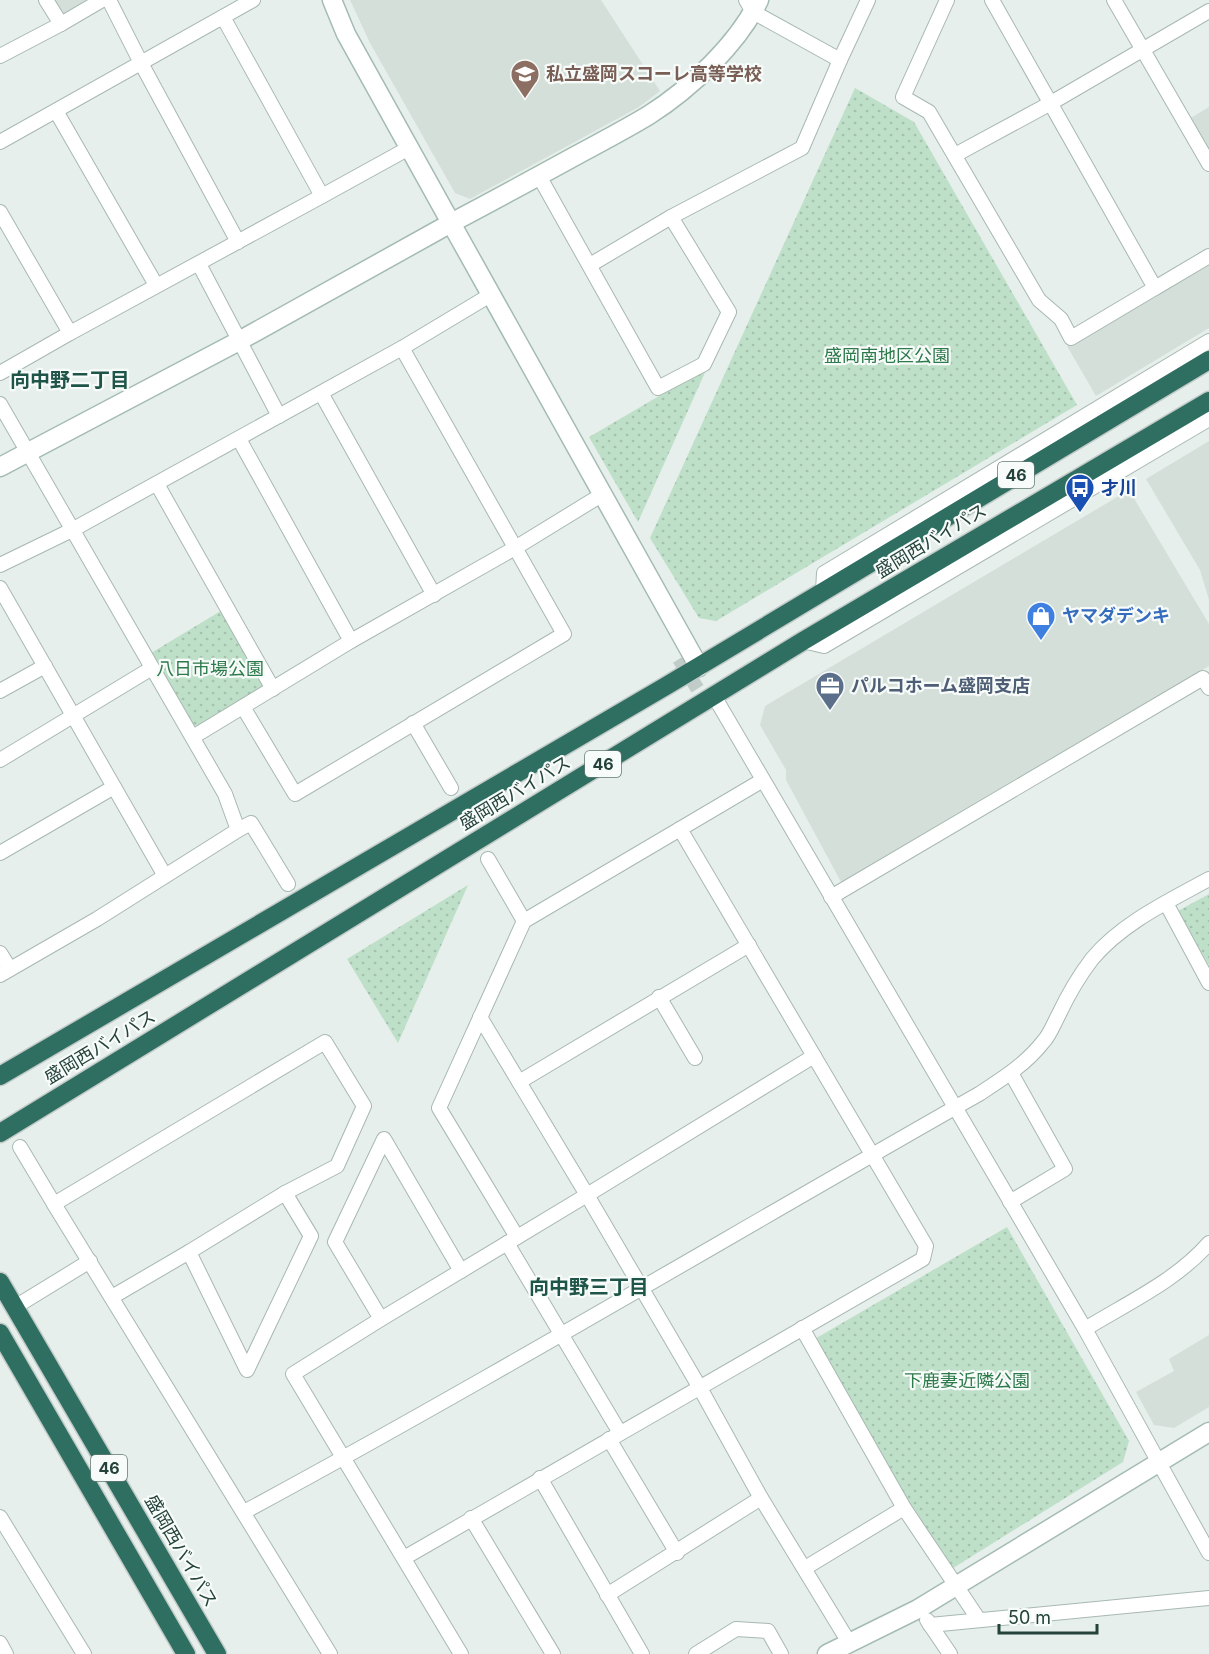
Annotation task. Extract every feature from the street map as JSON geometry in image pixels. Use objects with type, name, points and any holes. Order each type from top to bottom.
[{"type":"highway","name":"盛岡西バイパス","points":[[0,1076],[699,666],[1209,360]]},
{"type":"highway","name":"盛岡西バイパス","points":[[0,1132],[803,641],[1209,402]]},
{"type":"highway","name":"盛岡西バイパス","points":[[0,1282],[217,1654]]},
{"type":"highway","name":"46","points":[[0,1333],[186,1654]]},
{"type":"street","points":[[46,0],[61,24]]},
{"type":"street","points":[[0,56],[102,0]]},
{"type":"street","points":[[109,0],[238,242]]},
{"type":"street","points":[[0,142],[254,0]]},
{"type":"street","points":[[332,0],[346,34],[699,666]]},
{"type":"street","points":[[590,265],[671,217],[802,148],[868,0]]},
{"type":"street","points":[[947,0],[903,97],[929,112],[1039,300],[1060,319],[1071,338],[1209,256]]},
{"type":"street","points":[[992,0],[1155,288]]},
{"type":"street","points":[[1114,0],[1209,164]]},
{"type":"street","points":[[0,467],[239,341],[650,115],[683,90],[726,47],[753,4],[840,60]]},
{"type":"street","points":[[955,155],[1051,103],[1209,11]]},
{"type":"street","points":[[223,17],[322,196]]},
{"type":"street","points":[[56,111],[156,285]]},
{"type":"street","points":[[0,373],[156,285],[199,264],[409,148]]},
{"type":"street","points":[[539,176],[658,388],[704,364],[729,312],[671,217]]},
{"type":"street","points":[[0,212],[70,333]]},
{"type":"street","points":[[199,264],[279,416]]},
{"type":"street","points":[[0,565],[72,530],[240,439],[402,348],[492,294]]},
{"type":"street","points":[[823,591],[824,573],[1209,341]]},
{"type":"street","points":[[243,707],[295,794],[564,634],[402,348]]},
{"type":"street","points":[[321,393],[434,595]]},
{"type":"street","points":[[0,404],[225,794],[238,830]]},
{"type":"street","points":[[803,641],[824,646],[1209,419]]},
{"type":"street","points":[[240,439],[351,641]]},
{"type":"street","points":[[158,484],[273,689]]},
{"type":"street","points":[[192,737],[603,494]]},
{"type":"street","points":[[0,588],[165,876]]},
{"type":"street","points":[[0,691],[45,666]]},
{"type":"street","points":[[0,760],[152,668]]},
{"type":"street","points":[[831,897],[1207,680]]},
{"type":"street","points":[[714,696],[1085,1329],[1209,1553]]},
{"type":"street","points":[[413,723],[451,788]]},
{"type":"street","points":[[677,1553],[512,1240],[439,1108],[524,921],[764,780]]},
{"type":"street","points":[[0,853],[114,787]]},
{"type":"street","points":[[0,953],[5,972],[97,919],[250,823],[288,884]]},
{"type":"street","points":[[404,1558],[923,1259],[926,1246],[680,829]]},
{"type":"street","points":[[488,859],[524,921]]},
{"type":"street","points":[[244,1512],[562,1335],[640,1287],[954,1108],[1011,1073],[1045,1041],[1070,993],[1092,959],[1128,927],[1209,879]]},
{"type":"street","points":[[1166,903],[1209,983]]},
{"type":"street","points":[[519,1082],[749,945]]},
{"type":"street","points":[[659,997],[695,1058]]},
{"type":"street","points":[[480,1017],[700,1388],[761,1498],[805,1568],[850,1651]]},
{"type":"street","points":[[54,1204],[325,1042],[364,1106],[337,1166],[285,1193],[112,1297]]},
{"type":"street","points":[[461,1654],[293,1374],[814,1056]]},
{"type":"street","points":[[1010,1202],[1065,1169],[1011,1073]]},
{"type":"street","points":[[381,1319],[335,1242],[384,1139],[461,1271]]},
{"type":"street","points":[[20,1147],[330,1654]]},
{"type":"street","points":[[189,1252],[248,1370],[311,1236],[285,1193]]},
{"type":"street","points":[[1085,1329],[1169,1278],[1194,1260],[1209,1243]]},
{"type":"street","points":[[15,1307],[90,1261]]},
{"type":"street","points":[[802,1328],[904,1508],[980,1620]]},
{"type":"street","points":[[827,1654],[850,1651],[1209,1432]]},
{"type":"street","points":[[540,1478],[642,1654]]},
{"type":"street","points":[[607,1595],[761,1498]]},
{"type":"street","points":[[805,1568],[904,1508]]},
{"type":"street","points":[[0,1517],[4,1533],[84,1654]]},
{"type":"street","points":[[471,1518],[553,1654]]},
{"type":"street","points":[[930,1625],[1209,1598]]},
{"type":"street","points":[[918,1609],[950,1654]]},
{"type":"street","points":[[696,1654],[736,1629],[768,1631],[781,1654]]},
{"type":"street","points":[[0,1643],[6,1654]]},
{"type":"shaded area","points":[[53,0],[89,0],[62,16]]},
{"type":"shaded area","name":"私立盛岡スコーレ高等学校","points":[[350,0],[601,0],[660,91],[639,107],[470,199],[455,193],[370,43]]},
{"type":"shaded area","points":[[1209,107],[1209,155],[1189,119]]},
{"type":"shaded area","points":[[1209,261],[1209,328],[1096,396],[1067,346]]},
{"type":"shaded area","points":[[1209,441],[1209,600],[1200,570],[1146,479]]},
{"type":"shaded area","points":[[1129,490],[1209,624],[1209,666],[846,884],[841,882],[786,780],[786,770],[760,725],[765,706]]},
{"type":"shaded area","points":[[1209,1335],[1209,1407],[1174,1428],[1154,1425],[1136,1392],[1174,1371],[1169,1359]]},
{"type":"green space","name":"盛岡南地区公園","points":[[855,88],[914,122],[1077,405],[716,621],[699,618],[650,538]]},
{"type":"green space","points":[[707,368],[638,522],[589,437]]},
{"type":"green space","name":"八日市場公園","points":[[224,609],[266,687],[201,728],[194,725],[151,653]]},
{"type":"green space","points":[[468,885],[398,1043],[347,959]]},
{"type":"green space","points":[[1209,894],[1209,965],[1178,911]]},
{"type":"green space","name":"下鹿妻近隣公園","points":[[1007,1227],[1129,1441],[1123,1462],[950,1570],[813,1340]]},
{"type":"tunnel","points":[[679,659],[712,712]]},
{"type":"place","name":"私立盛岡スコーレ高等学校","points":[[525,100]]},
{"type":"place","name":"才川","points":[[1080,514]]},
{"type":"place","name":"ヤマダデンキ","points":[[1041,642]]},
{"type":"place","name":"パルコホーム盛岡支店","points":[[830,712]]},
{"type":"district","name":"向中野二丁目","points":[[70,380]]},
{"type":"district","name":"向中野三丁目","points":[[589,1287]]}]
